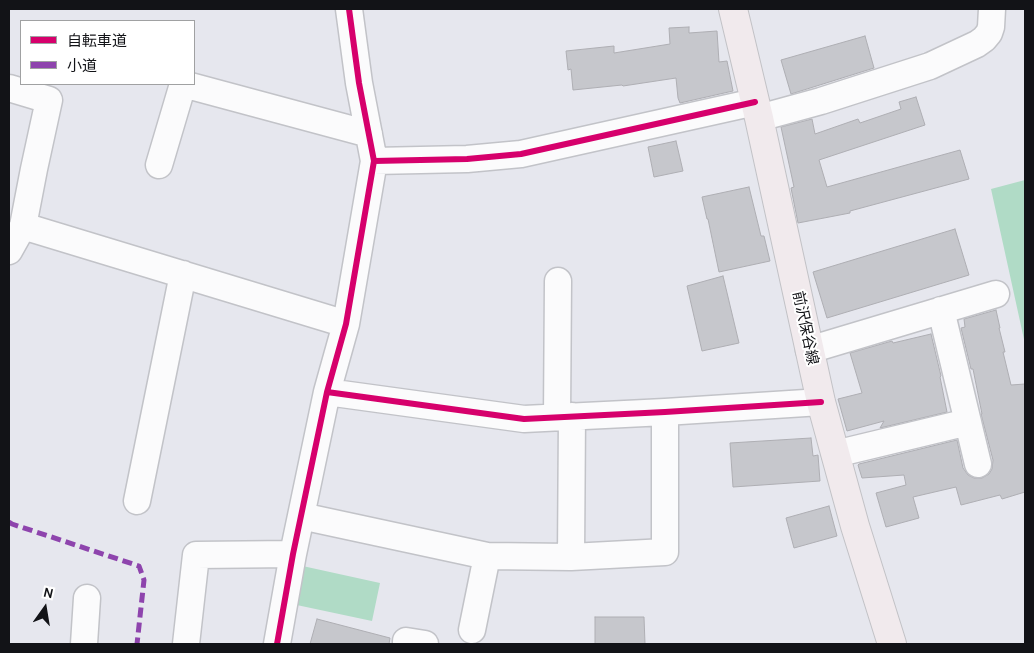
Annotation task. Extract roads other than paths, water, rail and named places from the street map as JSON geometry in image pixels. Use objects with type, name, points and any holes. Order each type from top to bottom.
[{"type":"main road","name":"前沢保谷線","points":[[733,9],[757,110],[820,402],[855,526],[892,644]]},
{"type":"street","points":[[277,644],[301,516],[328,392],[346,324],[374,161],[359,83],[349,9]]},
{"type":"street","points":[[374,161],[467,159],[521,154],[757,110],[821,101],[930,66],[977,44],[989,33],[992,9]]},
{"type":"street","points":[[159,166],[183,85]]},
{"type":"street","points":[[187,85],[369,134]]},
{"type":"street","points":[[9,88],[49,100],[23,226],[9,251]]},
{"type":"street","points":[[23,226],[346,324]]},
{"type":"street","points":[[137,501],[183,274]]},
{"type":"street","points":[[558,281],[571,557]]},
{"type":"street","points":[[810,350],[996,294]]},
{"type":"street","points":[[941,310],[978,464]]},
{"type":"street","points":[[328,392],[524,419],[820,402]]},
{"type":"street","points":[[301,516],[487,556],[571,557],[665,552],[666,412]]},
{"type":"street","points":[[835,454],[968,422]]},
{"type":"street","points":[[186,644],[196,555],[293,554]]},
{"type":"street","points":[[472,630],[487,556]]},
{"type":"street","points":[[84,644],[87,598]]},
{"type":"street","points":[[406,644],[406,641],[425,644]]}]
